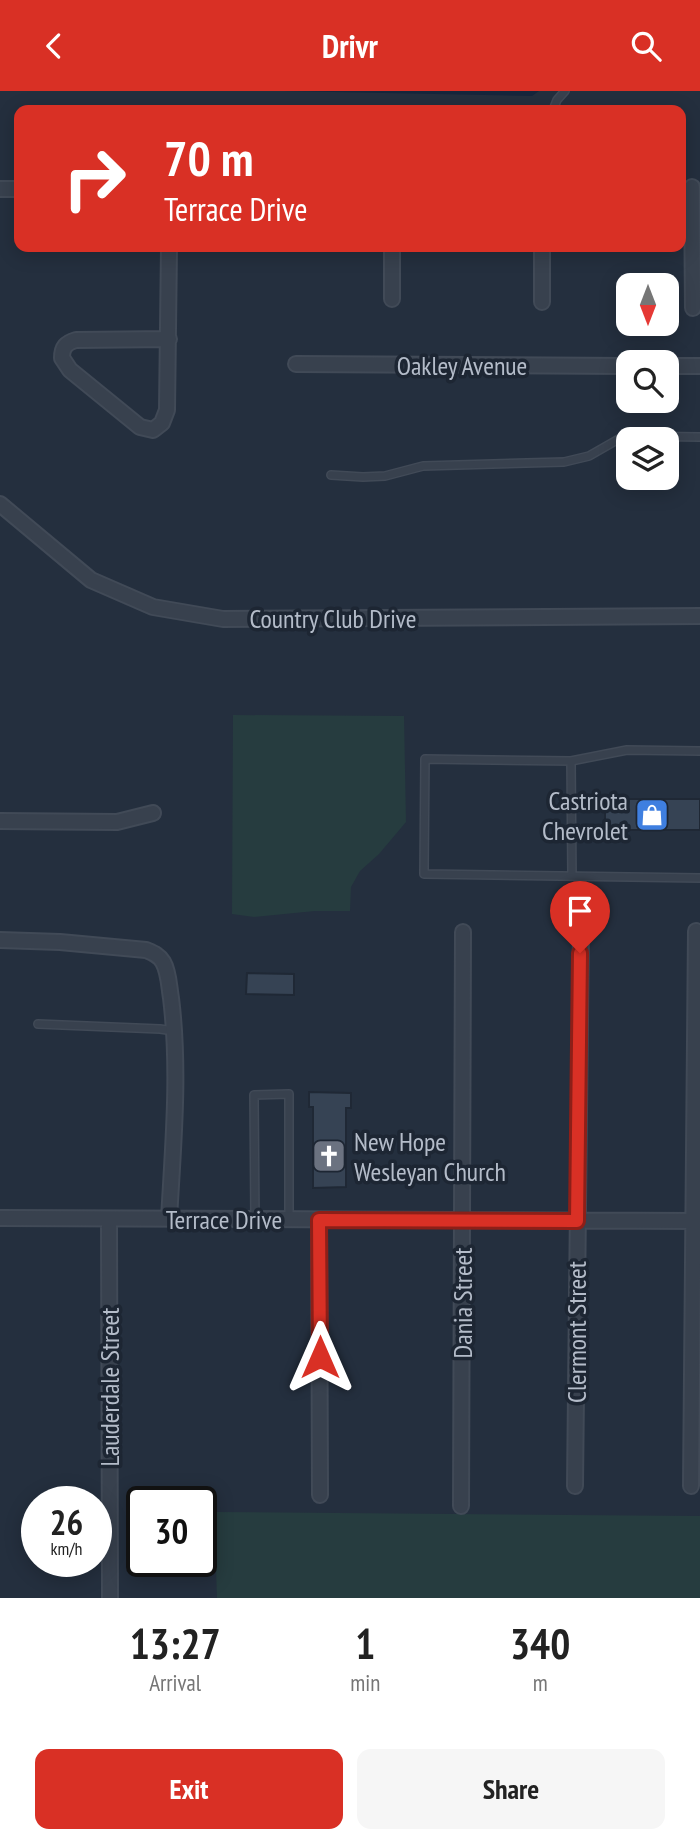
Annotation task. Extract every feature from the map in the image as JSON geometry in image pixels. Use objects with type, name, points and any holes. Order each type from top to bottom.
[{"type":"street","points":[[691,187],[693,308]]},
{"type":"street","points":[[169,252],[169,339],[165,418],[159,427],[153,430],[140,427],[71,370],[62,358],[64,347],[76,339],[169,339]]},
{"type":"street","points":[[392,252],[392,299]]},
{"type":"street","points":[[542,252],[542,302]]},
{"type":"street","name":"Oakley Avenue","points":[[296,364],[616,366]]},
{"type":"street","points":[[679,366],[700,366]]},
{"type":"street","name":"Country Club Drive","points":[[0,504],[92,580],[153,607],[223,619],[700,616]]},
{"type":"street","points":[[0,821],[117,822],[153,813]]},
{"type":"street","name":"Clermont Street","points":[[575,1486],[581,926]]},
{"type":"street","points":[[691,1486],[696,1221],[695,931]]},
{"type":"street","name":"Dania Street","points":[[461,1506],[463,932]]},
{"type":"street","points":[[0,940],[60,941],[146,950],[156,954],[164,963],[175,1031],[176,1084],[169,1219]]},
{"type":"street","name":"Terrace Drive","points":[[0,1218],[696,1221]]},
{"type":"street","name":"Lauderdale Street","points":[[109,1219],[110,1598]]},
{"type":"street","points":[[319,1220],[320,1495]]},
{"type":"lane","points":[[331,475],[385,476],[423,465],[564,462],[589,456],[624,436],[700,437]]},
{"type":"lane","points":[[700,751],[627,750],[571,761],[425,759],[424,874],[700,878]]},
{"type":"lane","points":[[571,761],[572,876]]},
{"type":"lane","points":[[38,1024],[175,1031]]},
{"type":"lane","points":[[255,1219],[254,1095],[289,1094],[289,1219]]},
{"type":"green space","points":[[233,715],[404,716],[406,822],[379,854],[360,871],[351,887],[350,911],[315,911],[254,917],[232,914]]},
{"type":"green space","points":[[217,1512],[700,1516],[700,1598],[217,1598]]},
{"type":"water","points":[[284,91],[539,91],[532,96]]},
{"type":"building","name":"Castriota Chevrolet","points":[[605,799],[700,799],[700,830],[605,830]]},
{"type":"building","points":[[247,973],[294,974],[294,995],[246,994]]},
{"type":"building","name":"New Hope Wesleyan Church","points":[[309,1092],[351,1093],[351,1108],[346,1108],[346,1187],[313,1188],[313,1107],[309,1107]]},
{"type":"place","name":"Castriota Chevrolet","points":[[652,815]]},
{"type":"place","name":"New Hope Wesleyan Church","points":[[329,1156]]},
{"type":"route","points":[[320,1357],[319,1220],[577,1221],[580,953]]}]
